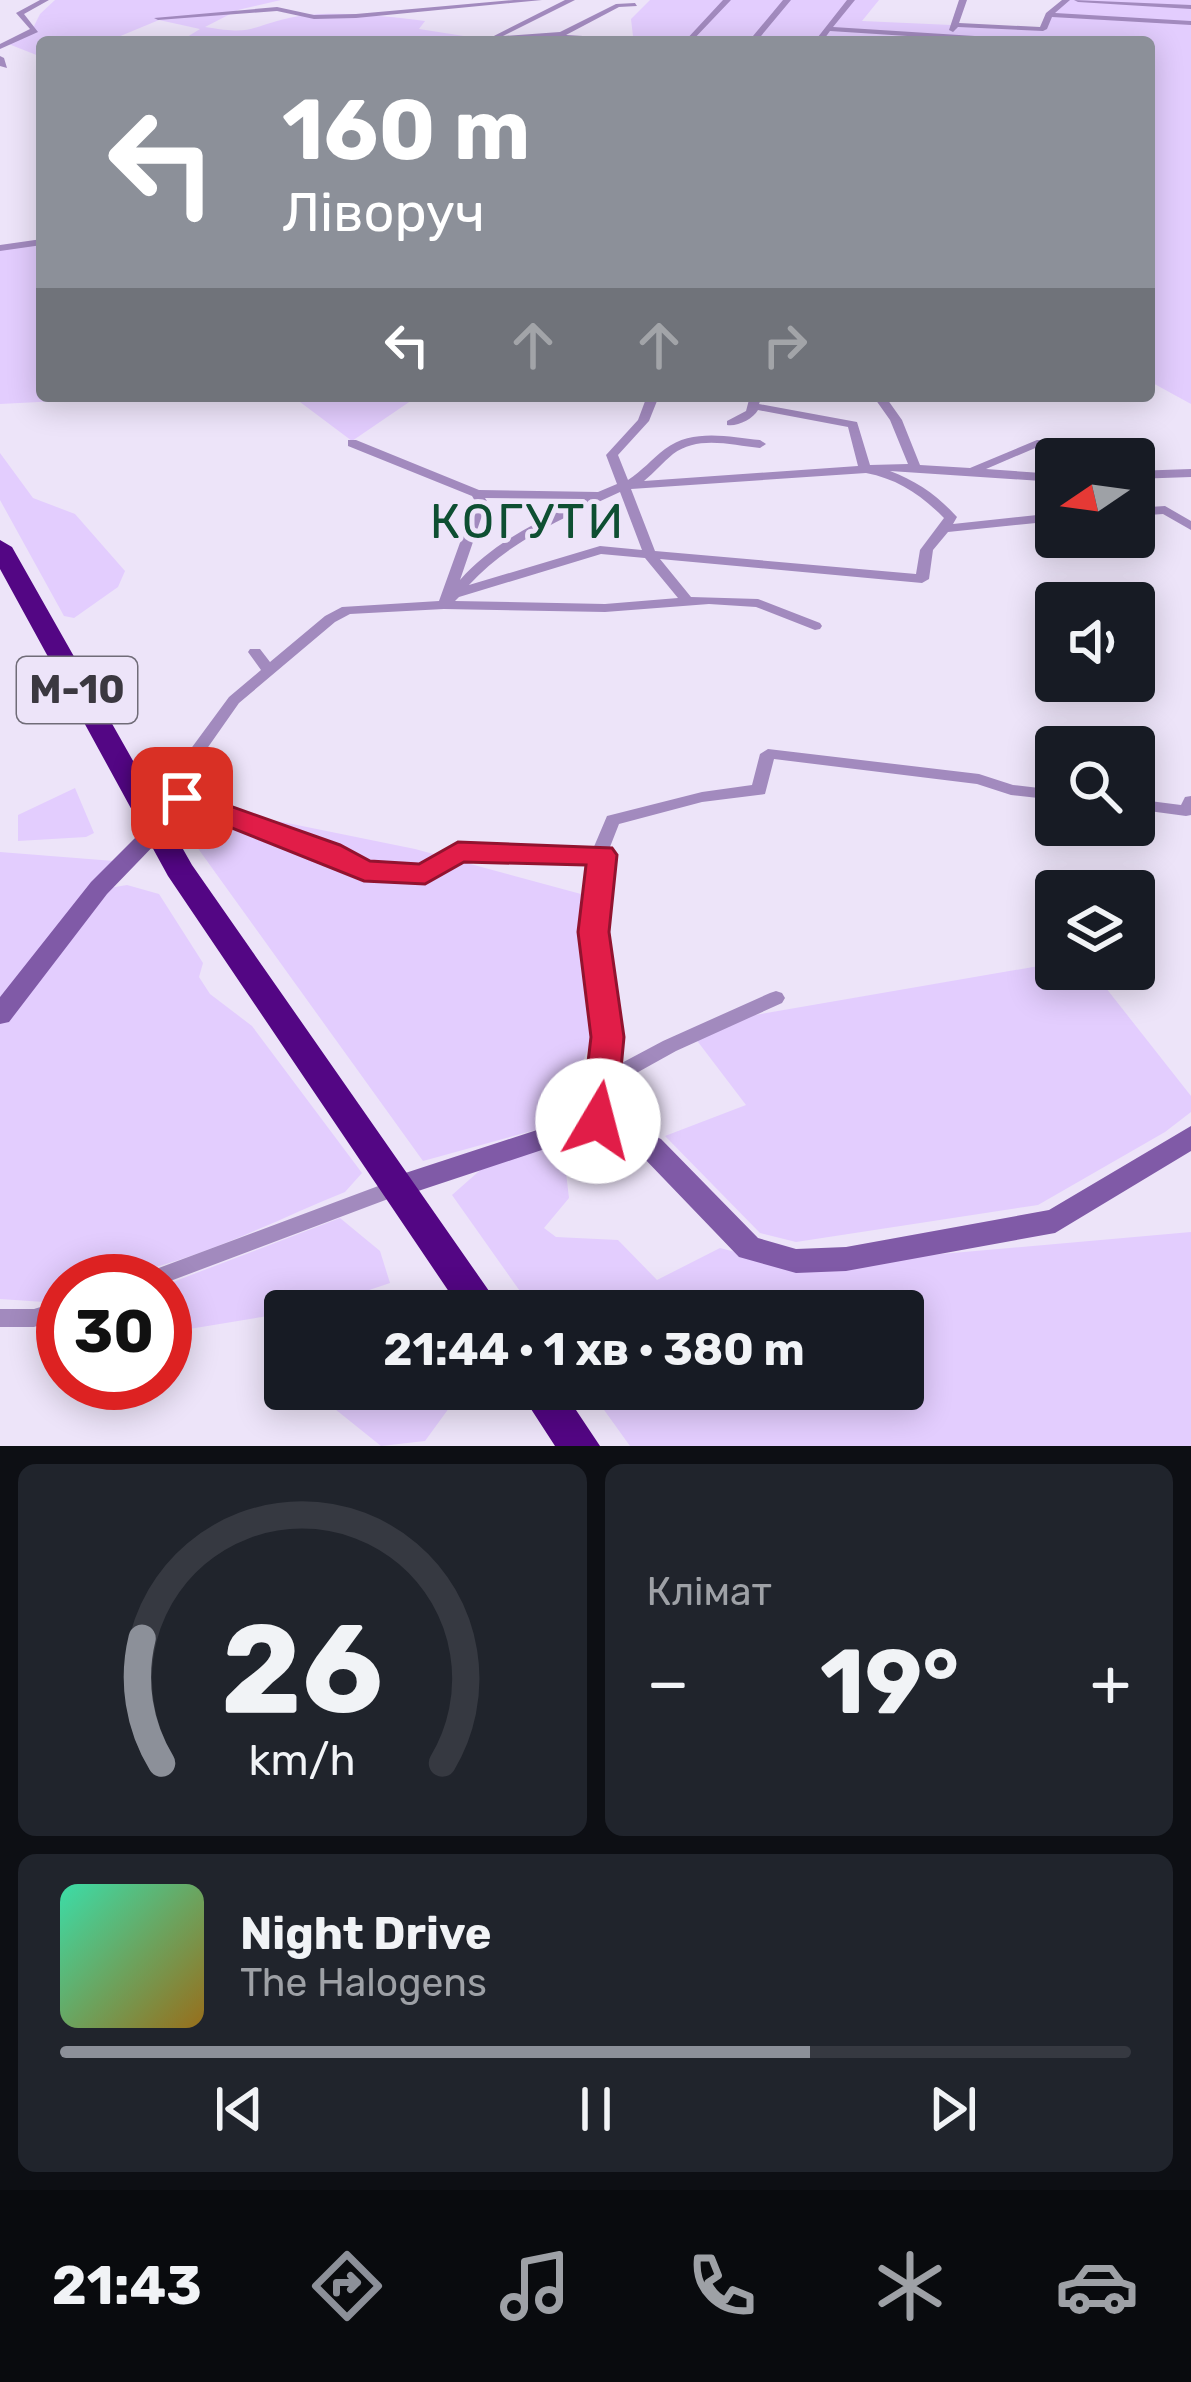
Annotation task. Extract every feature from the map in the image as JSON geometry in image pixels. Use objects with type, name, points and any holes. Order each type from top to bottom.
[{"type":"highway","name":"М-10","points":[[0,548],[147,817],[469,1290]]},
{"type":"highway","points":[[553,1410],[578,1446]]},
{"type":"street","points":[[0,47],[34,30],[20,13],[45,0]]},
{"type":"street","points":[[250,10],[290,0],[297,12]]},
{"type":"street","points":[[158,18],[250,10],[356,16],[538,0]]},
{"type":"street","points":[[497,36],[571,0]]},
{"type":"street","points":[[690,36],[727,0]]},
{"type":"street","points":[[757,36],[787,0]]},
{"type":"street","points":[[823,36],[851,0]]},
{"type":"street","points":[[949,36],[963,0]]},
{"type":"street","points":[[956,25],[1042,29],[1066,0]]},
{"type":"street","points":[[1078,0],[1191,7]]},
{"type":"street","points":[[538,36],[562,34],[618,5],[635,5]]},
{"type":"street","points":[[1049,16],[1191,22]]},
{"type":"street","points":[[828,29],[903,36]]},
{"type":"street","points":[[0,248],[36,243]]},
{"type":"street","points":[[651,402],[644,421],[612,455],[651,556],[688,602]]},
{"type":"street","points":[[730,423],[751,413],[754,402]]},
{"type":"street","points":[[758,402],[853,424],[865,469]]},
{"type":"street","points":[[883,402],[915,467]]},
{"type":"street","points":[[449,600],[475,572],[531,529],[651,473],[674,447],[696,439],[760,445]]},
{"type":"street","points":[[352,443],[477,494],[603,495]]},
{"type":"street","points":[[973,470],[1035,445]]},
{"type":"street","points":[[622,486],[915,467],[1035,476]]},
{"type":"street","points":[[449,600],[600,550],[922,579],[927,550],[951,517],[926,492],[893,473],[865,469]]},
{"type":"street","points":[[1155,474],[1191,473]]},
{"type":"street","points":[[449,600],[481,501],[477,494]]},
{"type":"street","points":[[1155,511],[1165,510],[1191,526]]},
{"type":"street","points":[[944,529],[1035,519]]},
{"type":"street","points":[[0,1016],[234,700],[347,610],[449,600],[604,608],[758,602],[815,626]]},
{"type":"street","points":[[254,652],[269,671]]},
{"type":"street","points":[[598,1121],[608,1037],[593,932],[602,855],[613,820],[660,810],[712,791],[759,790],[768,754],[979,778],[1035,793]]},
{"type":"street","points":[[168,792],[329,852],[364,871],[425,874],[458,852],[602,855]]},
{"type":"street","points":[[1155,807],[1186,811],[1191,801]]},
{"type":"street","points":[[606,1081],[660,1047],[748,1014],[776,998]]},
{"type":"street","points":[[192,1264],[397,1187],[598,1121],[651,1148],[749,1248],[796,1261],[846,1258],[1055,1221],[1191,1137]]},
{"type":"street","points":[[0,1318],[36,1317]]},
{"type":"shaded area","points":[[55,0],[281,0],[238,10],[205,27],[242,30],[304,15],[357,14],[425,21],[419,29],[464,36],[189,36],[200,29],[159,20],[120,36],[36,36],[36,55],[6,43],[30,34],[40,14]]},
{"type":"shaded area","points":[[650,0],[879,0],[862,21],[1040,29],[1064,0],[1191,0],[1191,404],[1155,384],[1155,36],[633,36],[631,19]]},
{"type":"shaded area","points":[[36,243],[39,402],[0,404],[0,249]]},
{"type":"shaded area","points":[[300,402],[409,402],[352,441]]},
{"type":"shaded area","points":[[0,453],[33,498],[75,514],[125,571],[118,587],[74,618],[64,616],[0,500]]},
{"type":"shaded area","points":[[75,788],[94,833],[18,841],[18,815]]},
{"type":"shaded area","points":[[184,802],[415,849],[592,897],[603,1013],[557,1124],[423,1161],[171,811]]},
{"type":"shaded area","points":[[0,852],[114,861],[0,997]]},
{"type":"shaded area","points":[[127,885],[159,894],[203,963],[199,977],[210,994],[252,1026],[362,1173],[345,1192],[192,1255],[36,1254],[36,1301],[0,1299],[0,1020],[109,888]]},
{"type":"shaded area","points":[[1035,967],[1035,990],[1108,990],[1191,1096],[1191,1112],[1038,1205],[796,1242],[760,1233],[665,1136],[746,1105],[695,1038],[726,1020]]},
{"type":"shaded area","points":[[562,1139],[569,1198],[544,1228],[556,1237],[618,1240],[657,1280],[720,1248],[793,1267],[1191,1232],[1191,1446],[630,1446],[604,1410],[924,1410],[924,1290],[519,1290],[452,1195],[486,1165]]},
{"type":"shaded area","points":[[340,1218],[380,1251],[390,1283],[369,1290],[264,1290],[264,1317],[192,1329],[192,1275]]},
{"type":"shaded area","points":[[336,1410],[448,1410],[425,1441],[381,1446]]},
{"type":"district","name":"КОГУТИ","points":[[528,521]]},
{"type":"route","points":[[182,798],[329,852],[364,871],[425,874],[458,852],[602,855],[593,932],[608,1037],[598,1121]]}]
